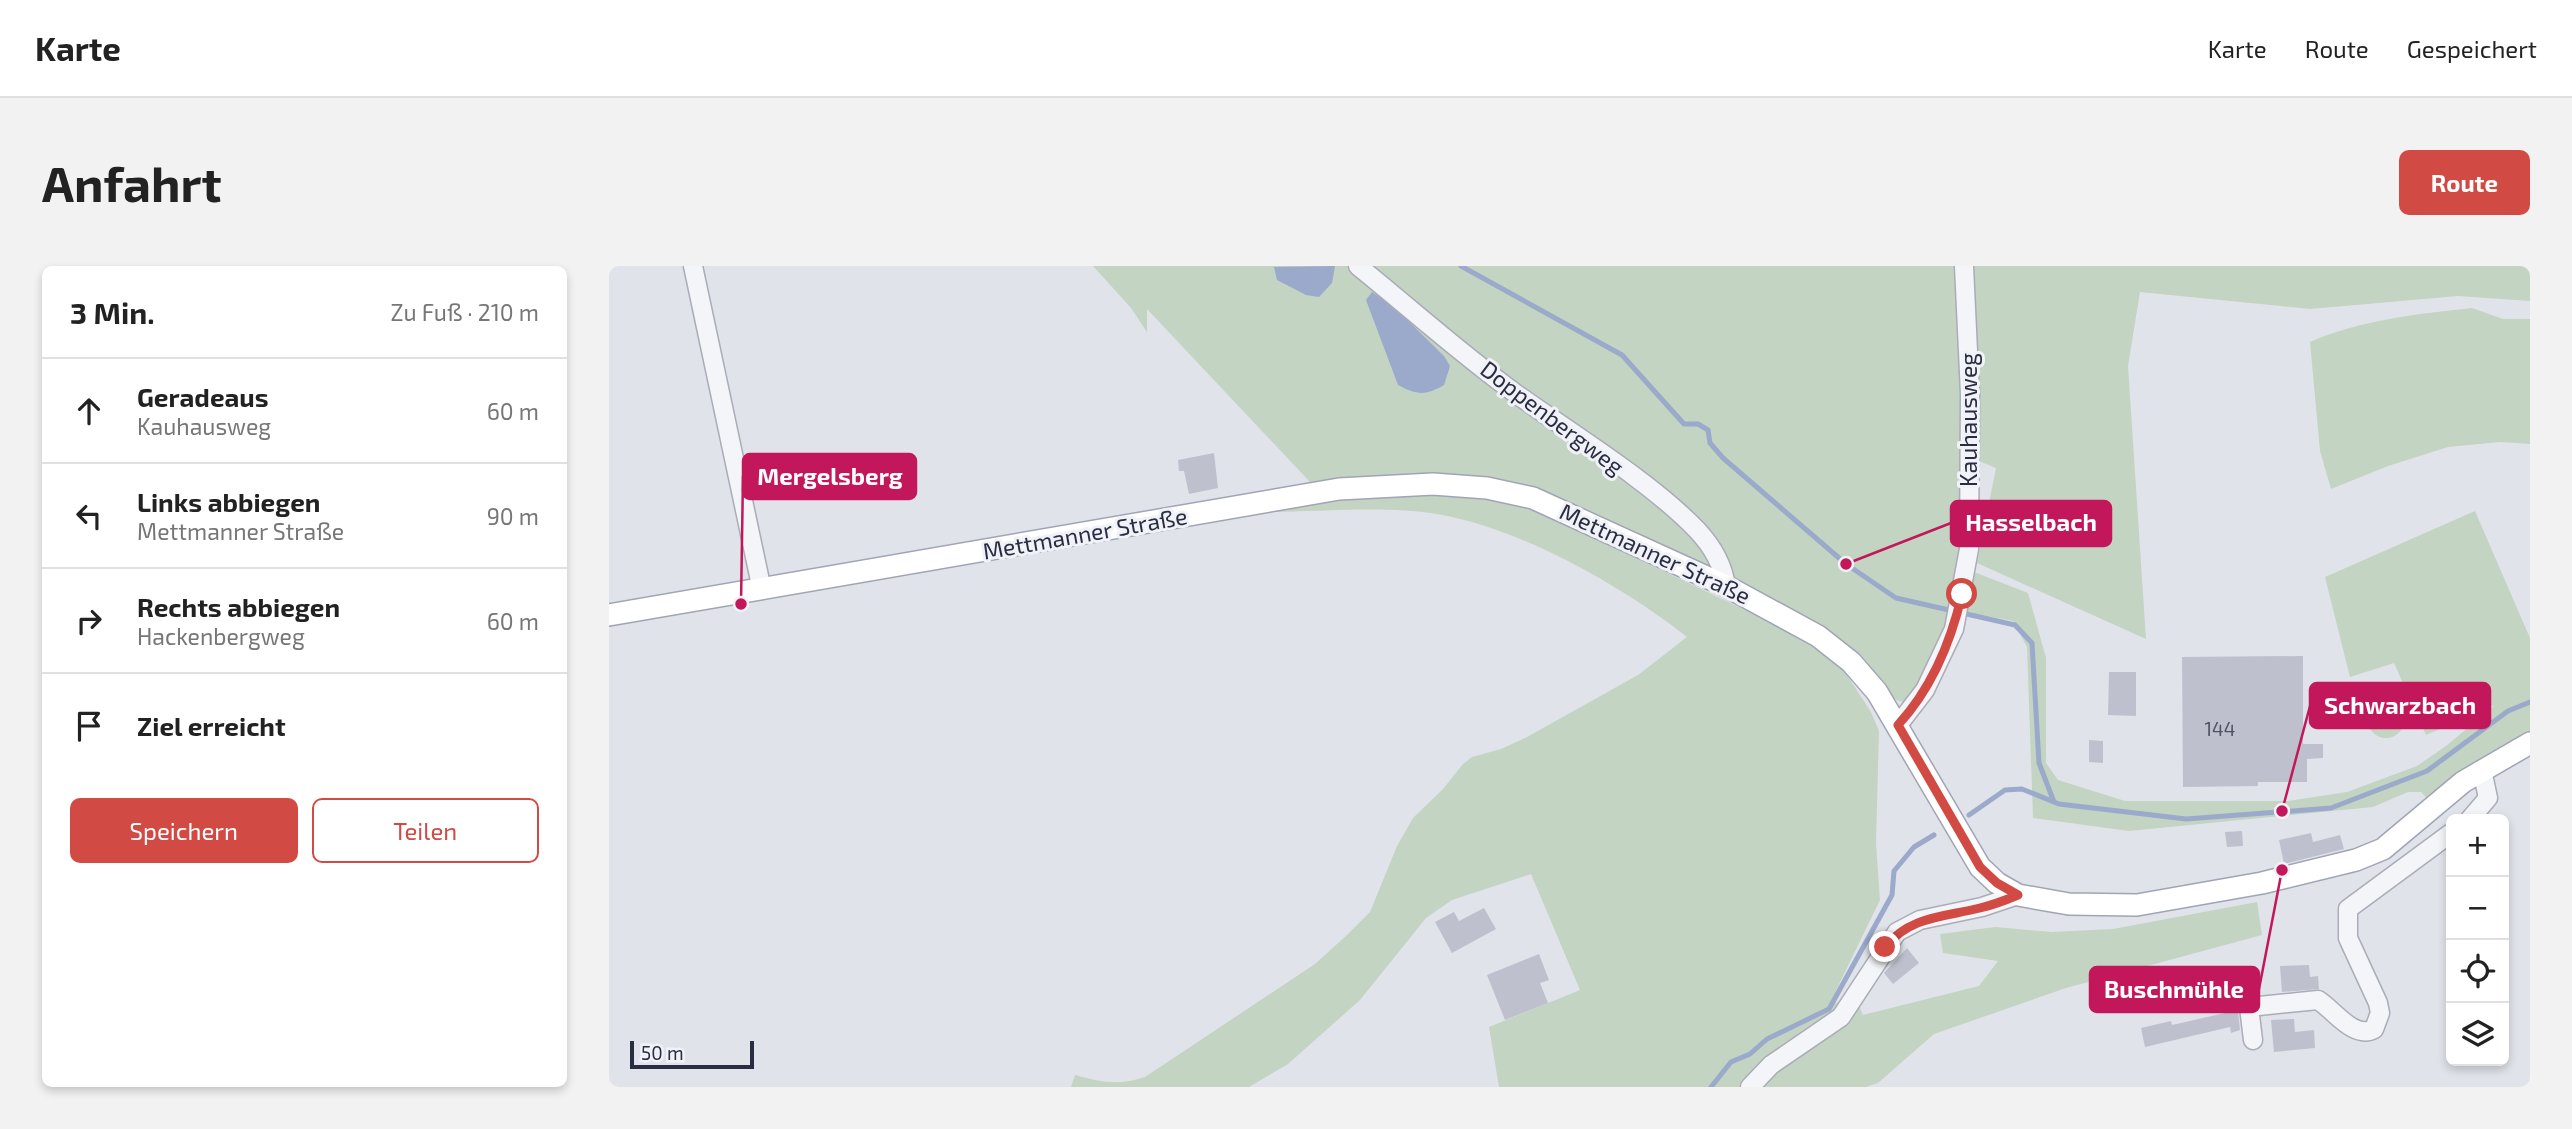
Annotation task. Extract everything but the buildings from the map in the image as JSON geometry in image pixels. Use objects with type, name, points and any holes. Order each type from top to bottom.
[{"type":"main road","name":"Mettmanner Straße","points":[[609,615],[1339,489],[1400,484],[1487,488],[1533,498],[1726,586],[1834,648],[1865,677],[1898,725],[1980,867],[1997,883],[2018,895],[2046,902],[2137,905],[2262,883],[2356,860],[2398,839],[2450,791],[2530,743]]},
{"type":"street","points":[[693,266],[762,590]]},
{"type":"street","name":"Doppenbergweg","points":[[1358,266],[1507,387],[1671,506],[1698,532],[1714,553],[1723,571],[1726,586]]},
{"type":"street","name":"Kauhausweg","points":[[1898,725],[1924,690],[1954,629],[1969,549],[1970,394],[1964,266]]},
{"type":"street","points":[[2474,814],[2488,798],[2482,770]]},
{"type":"street","points":[[2253,1040],[2249,1006],[2319,1000],[2355,1029],[2363,1032],[2374,1029],[2380,1013],[2378,1003],[2348,938],[2346,916],[2349,909],[2446,837]]},
{"type":"street","points":[[1750,1087],[1771,1065],[1841,1017],[1897,932],[1920,920],[1982,907],[2018,895]]},
{"type":"green space","points":[[1093,266],[1958,266],[1963,297],[1962,547],[1953,609],[1925,675],[1912,698],[1903,702],[1896,700],[1871,669],[1718,573],[1543,491],[1503,480],[1437,475],[1385,475],[1310,486],[1310,482],[1147,309],[1147,332],[1131,308]]},
{"type":"green space","points":[[1970,266],[2530,266],[2530,301],[2458,296],[2310,309],[2140,292],[2128,366],[2146,639],[1977,563],[1996,468],[1974,459]]},
{"type":"green space","points":[[2472,308],[2503,319],[2530,319],[2530,444],[2500,442],[2448,447],[2388,466],[2331,489],[2320,451],[2310,342],[2369,323]]},
{"type":"green space","points":[[1446,494],[1520,503],[1758,616],[1810,644],[1841,666],[1871,712],[1879,731],[1876,844],[1880,900],[1828,1007],[1854,994],[1863,1015],[1979,986],[1998,961],[1943,953],[1940,934],[1995,927],[2052,932],[2113,929],[2257,902],[2262,935],[2066,988],[1934,1034],[1878,1083],[1866,1087],[1499,1087],[1489,1027],[1580,990],[1531,874],[1452,900],[1426,918],[1360,1000],[1288,1064],[1249,1087],[1071,1087],[1075,1075],[1110,1082],[1145,1077],[1315,964],[1370,912],[1397,846],[1413,818],[1443,789],[1463,764],[1472,757],[1501,749],[1527,737],[1638,675],[1687,637],[1635,600],[1575,565],[1513,536],[1482,525],[1452,517],[1407,511],[1266,512],[1337,499]]},
{"type":"green space","points":[[2475,511],[2530,638],[2530,737],[2431,802],[2421,792],[2408,792],[2373,807],[2129,831],[2033,818],[2027,647],[2013,621],[1966,612],[1974,572],[2028,593],[2046,658],[2046,763],[2058,780],[2125,801],[2288,801],[2347,792],[2417,766],[2446,746],[2495,705],[2426,735],[2394,663],[2350,677],[2325,577]]},
{"type":"green space","points":[[2386,702],[2399,707],[2404,720],[2399,733],[2386,738],[2373,733],[2368,720],[2373,707]]},
{"type":"water","points":[[1335,266],[1332,283],[1319,297],[1306,295],[1277,280],[1274,267]]},
{"type":"water","points":[[1372,292],[1393,306],[1444,356],[1450,366],[1444,385],[1421,393],[1398,385],[1366,300]]},
{"type":"waterway","points":[[1461,266],[1622,355],[1684,424],[1698,424],[1708,430],[1710,443],[1723,458],[1846,564],[1896,598],[2015,625],[2032,643],[2039,763],[2054,802]]},
{"type":"waterway","points":[[1969,815],[2005,790],[2022,789],[2059,804],[2186,819],[2331,808],[2427,771],[2508,711],[2530,702]]},
{"type":"waterway","points":[[1711,1087],[1731,1062],[1750,1054],[1767,1039],[1829,1009],[1892,895],[1894,871],[1914,847],[1934,835]]},
{"type":"place","name":"Hasselbach","points":[[1846,564]]},
{"type":"place","name":"Mergelsberg","points":[[741,604]]},
{"type":"place","name":"Schwarzbach","points":[[2282,811]]},
{"type":"place","name":"Buschmühle","points":[[2282,870]]},
{"type":"route","points":[[1885,947],[1897,932],[1909,924],[1982,907],[2018,895],[1997,883],[1980,867],[1898,725],[1924,690],[1954,629],[1962,594]]}]
